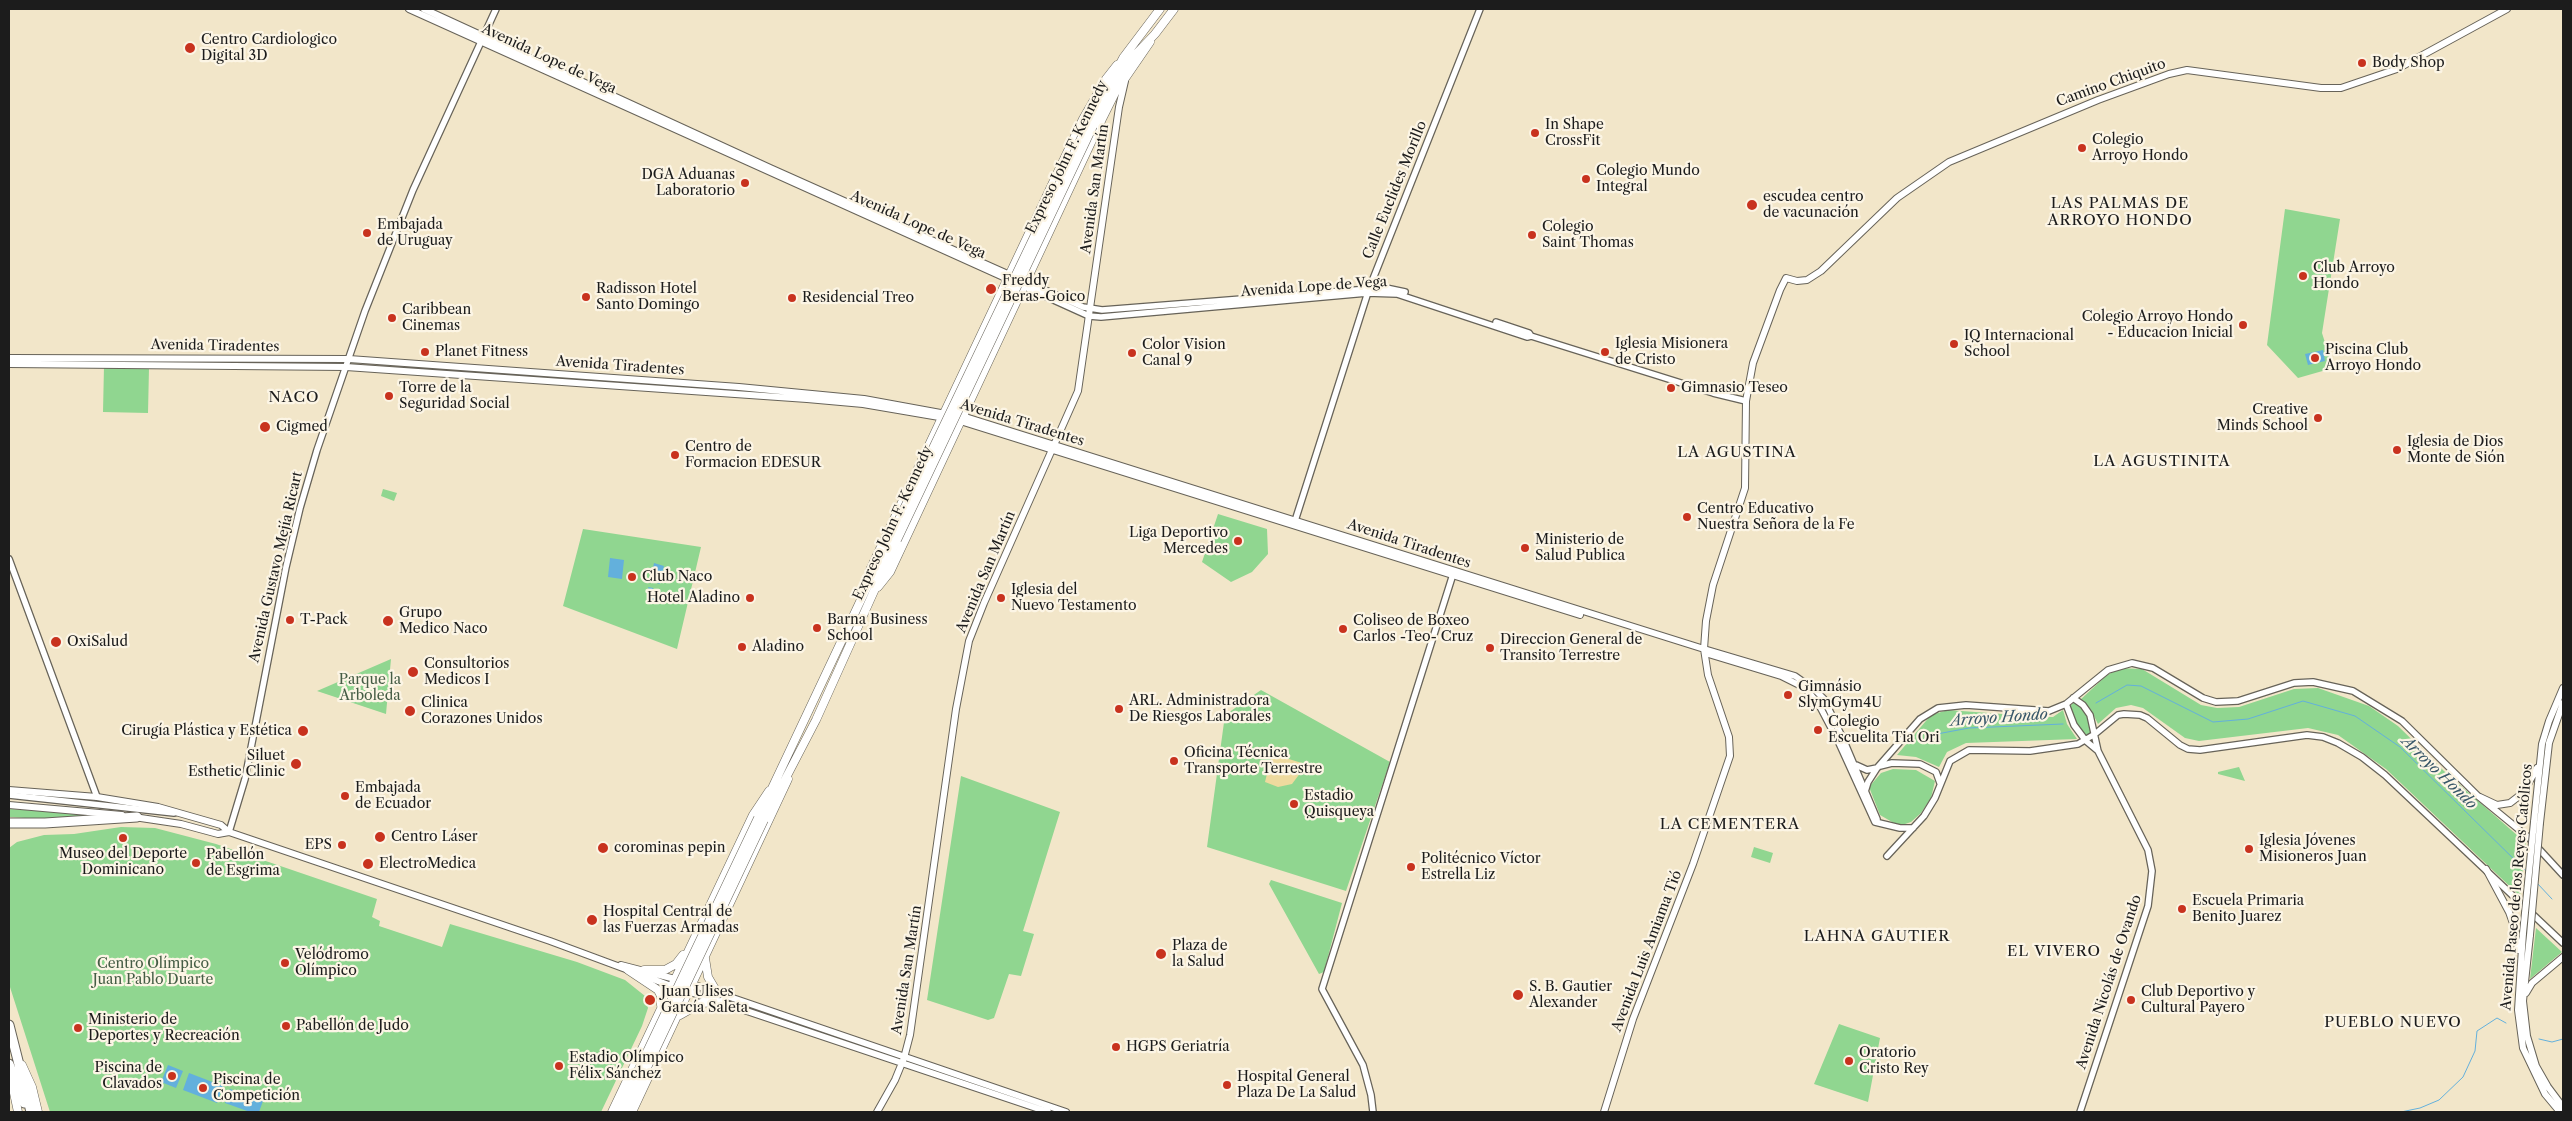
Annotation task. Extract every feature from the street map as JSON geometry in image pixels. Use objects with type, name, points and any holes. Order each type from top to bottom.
[{"type":"highway","points":[[9,822],[45,823],[137,817]]},
{"type":"highway","points":[[9,1025],[31,1112]]},
{"type":"highway","points":[[9,1066],[26,1112]]},
{"type":"main road","name":"Avenida Lope de Vega","points":[[409,9],[483,38]]},
{"type":"main road","name":"Avenida Lope de Vega","points":[[424,9],[483,38],[1026,284]]},
{"type":"main road","name":"Expreso John F. Kennedy","points":[[619,1112],[639,1076],[761,819],[774,784],[866,590],[894,538],[1090,125],[1123,58],[1160,9]]},
{"type":"main road","name":"Expreso John F. Kennedy","points":[[1090,125],[1133,57],[1155,34],[1174,9]]},
{"type":"main road","name":"Camino Chiquito","points":[[1786,278],[1797,281],[1807,280],[1822,271],[1897,198],[1950,162],[2011,134],[2107,97],[2169,74],[2187,70],[2322,88],[2341,88],[2397,69],[2507,9]]},
{"type":"main road","points":[[878,586],[890,572],[1102,119],[1127,75],[1155,34]]},
{"type":"main road","points":[[866,590],[870,570],[987,326],[1083,119],[1106,79],[1123,58]]},
{"type":"main road","name":"Avenida San Martín","points":[[877,1112],[903,1060],[917,991],[956,709],[970,641],[984,603],[1078,391],[1119,107],[1127,75]]},
{"type":"main road","points":[[1032,228],[1032,236],[1021,260],[1024,267],[1030,266],[1043,240],[1048,235]]},
{"type":"main road","name":"Avenida Luis Amiama Tió","points":[[1604,1112],[1633,1019],[1688,878],[1730,756],[1729,737],[1710,683],[1704,651],[1706,620],[1713,585],[1745,488],[1746,401],[1753,363],[1786,278]]},
{"type":"main road","points":[[987,326],[992,320],[1003,296],[1011,293],[1014,300],[1003,325],[1003,332]]},
{"type":"main road","name":"Avenida Tiradentes","points":[[9,358],[349,359],[763,390],[867,400],[944,416]]},
{"type":"main road","name":"Avenida Tiradentes","points":[[9,364],[346,366],[807,399],[863,404],[962,418],[1294,524],[1704,651]]},
{"type":"main road","points":[[967,367],[967,376],[955,399],[958,406],[965,404],[977,379],[983,374]]},
{"type":"main road","points":[[921,464],[926,460],[939,432],[945,431],[949,439],[937,464],[936,471]]},
{"type":"main road","name":"Expreso John F. Kennedy","points":[[761,819],[793,766],[878,586],[894,538]]},
{"type":"main road","name":"Avenida Paseo de los Reyes Católicos","points":[[2560,1112],[2545,1094],[2527,1048],[2521,1010],[2537,822],[2540,759],[2547,726],[2563,688]]},
{"type":"main road","name":"Avenida Paseo de los Reyes Católicos","points":[[2537,822],[2549,743],[2563,703]]},
{"type":"main road","points":[[2480,797],[2498,805],[2510,803],[2527,787],[2540,759]]},
{"type":"main road","points":[[632,1112],[781,797],[793,766]]},
{"type":"main road","points":[[612,1112],[753,815],[774,784]]},
{"type":"main road","points":[[9,790],[97,797],[158,807],[221,825],[229,832],[628,970],[691,988],[722,1002],[1066,1112]]},
{"type":"main road","points":[[9,804],[137,817],[181,824],[218,834],[229,832]]},
{"type":"main road","points":[[2486,868],[2513,922],[2524,965]]},
{"type":"main road","points":[[698,930],[698,937],[686,963],[689,969],[696,969],[709,941],[714,937]]},
{"type":"main road","points":[[612,963],[644,970],[659,971],[671,968],[694,939]]},
{"type":"main road","points":[[705,956],[708,977],[718,994]]},
{"type":"main road","points":[[2523,1001],[2532,983],[2563,957]]},
{"type":"main road","name":"Avenida Paseo de los Reyes Católicos","points":[[2521,1010],[2524,965]]},
{"type":"main road","points":[[628,970],[658,990],[661,996],[660,1010]]},
{"type":"main road","points":[[644,970],[673,982]]},
{"type":"main road","points":[[691,988],[718,994],[1048,1112]]},
{"type":"main road","points":[[650,1033],[656,1027],[667,1001],[673,1000],[677,1007],[666,1032],[666,1039]]},
{"type":"main road","points":[[673,1024],[682,1012],[694,1005],[722,1002]]},
{"type":"main road","name":"Avenida Paseo de los Reyes Católicos","points":[[2527,1048],[2541,1076],[2563,1107]]},
{"type":"main road","points":[[19,1060],[32,1087],[38,1112]]},
{"type":"main road","points":[[9,1066],[18,1112]]},
{"type":"main road","name":"Expreso John F. Kennedy","points":[[626,1112],[639,1076]]},
{"type":"street","name":"Avenida Gustavo Mejía Ricart","points":[[229,832],[246,774],[300,508],[346,366],[367,306],[413,190],[496,9]]},
{"type":"street","name":"Calle Euclides Morillo","points":[[1294,524],[1368,291],[1480,9]]},
{"type":"street","name":"Avenida Lope de Vega","points":[[1026,284],[1090,313],[1110,316],[1368,291],[1397,294],[1528,337],[1531,336],[1714,393],[1746,401]]},
{"type":"street","points":[[9,559],[97,797]]},
{"type":"street","points":[[1373,1112],[1371,1095],[1363,1065],[1322,989],[1454,573]]},
{"type":"street","name":"Avenida Tiradentes","points":[[1704,651],[1774,668],[1807,683],[1824,699],[1855,764],[1877,822],[1900,828],[1913,828]]},
{"type":"street","name":"Avenida Tiradentes","points":[[1704,651],[1781,676],[1805,688],[1818,703],[1865,792]]},
{"type":"street","points":[[1865,792],[1879,767],[1920,719],[1938,708],[1966,705],[2049,711],[2066,704],[2108,670],[2132,663],[2152,668],[2203,698],[2216,702],[2238,701],[2294,684],[2313,682],[2352,690],[2371,700],[2402,721],[2480,797],[2528,837],[2563,875]]},
{"type":"street","name":"Avenida Nicolás de Ovando","points":[[2073,698],[2087,710],[2095,734],[2098,751],[2148,850],[2152,870],[2148,906],[2080,1112]]},
{"type":"street","name":"Avenida Nicolás de Ovando","points":[[2066,704],[2074,725],[2098,751]]},
{"type":"street","points":[[1887,856],[1931,806],[1950,762],[1958,754],[1969,750],[2030,751],[2086,740],[2118,716],[2134,714],[2147,718],[2180,745],[2188,749],[2200,750],[2307,735],[2323,737],[2362,757],[2385,775],[2486,868],[2550,933],[2563,943]]},
{"type":"street","points":[[1855,764],[1867,770],[1892,763],[1920,764],[1936,772],[1940,783]]},
{"type":"street","points":[[9,795],[176,813]]},
{"type":"green space","name":"Club Arroyo Hondo","points":[[2285,209],[2340,219],[2322,333],[2333,368],[2298,378],[2267,345]]},
{"type":"green space","points":[[104,366],[149,368],[148,413],[103,412]]},
{"type":"green space","points":[[383,489],[397,493],[394,501],[381,496]]},
{"type":"green space","name":"Liga Deportivo Mercedes","points":[[1218,514],[1267,529],[1268,554],[1252,572],[1231,582],[1202,562]]},
{"type":"green space","name":"Club Naco","points":[[583,529],[701,547],[677,649],[563,606]]},
{"type":"green space","name":"Parque la Arboleda","points":[[391,659],[386,714],[317,691]]},
{"type":"green space","points":[[2119,668],[2142,669],[2201,705],[2217,708],[2239,707],[2294,689],[2318,688],[2369,706],[2398,726],[2444,771],[2526,843],[2520,896],[2386,769],[2338,735],[2308,728],[2199,741],[2185,738],[2143,708],[2131,705],[2116,708],[2098,724],[2091,710],[2080,700],[2106,676]]},
{"type":"green space","name":"Estadio Quisqueya","points":[[1261,690],[1390,762],[1346,891],[1207,847],[1225,715]]},
{"type":"green space","points":[[2074,702],[2086,712],[2092,733],[2085,737],[2074,723],[2069,707]]},
{"type":"green space","points":[[1948,710],[2053,717],[2063,710],[2067,724],[2077,739],[1966,743],[1947,752],[1939,767],[1916,757],[1897,755],[1931,715]]},
{"type":"green space","points":[[2239,767],[2245,781],[2218,774],[2218,772]]},
{"type":"green space","points":[[1893,769],[1916,770],[1935,781],[1931,798],[1921,813],[1911,822],[1899,826],[1880,815],[1869,787],[1881,773]]},
{"type":"green space","points":[[961,776],[1060,812],[1023,931],[1034,934],[1021,976],[1009,974],[994,1018],[988,1020],[927,1000]]},
{"type":"green space","points":[[9,809],[107,815],[41,819],[9,817]]},
{"type":"green space","name":"Centro Olímpico Juan Pablo Duarte","points":[[121,827],[155,828],[216,844],[377,899],[372,917],[380,921],[379,926],[442,947],[450,924],[577,962],[625,980],[645,996],[648,1008],[642,1026],[601,1112],[50,1112],[9,984],[9,848],[17,842],[44,835],[74,834]]},
{"type":"green space","points":[[1754,847],[1773,853],[1770,863],[1751,857]]},
{"type":"green space","points":[[1271,880],[1342,903],[1324,972],[1319,974],[1269,884]]},
{"type":"green space","points":[[2536,928],[2562,952],[2530,979]]},
{"type":"green space","name":"Oratorio Cristo Rey","points":[[1839,1024],[1880,1038],[1868,1102],[1814,1084]]},
{"type":"sand","points":[[1272,754],[1302,763],[1301,772],[1292,784],[1278,787],[1265,782]]},
{"type":"water","name":"Piscina Club Arroyo Hondo","points":[[2323,350],[2325,361],[2308,365],[2305,354]]},
{"type":"water","points":[[610,558],[624,560],[622,579],[608,577]]},
{"type":"water","points":[[654,563],[664,566],[660,584],[650,581]]},
{"type":"water","points":[[648,587],[653,588],[656,601],[653,604],[647,603],[650,593]]},
{"type":"water","name":"Piscina de Clavados","points":[[168,1065],[183,1071],[176,1088],[161,1082]]},
{"type":"water","name":"Piscina de Competición","points":[[189,1073],[223,1086],[217,1103],[183,1090]]},
{"type":"water","points":[[230,1089],[263,1101],[259,1112],[250,1112],[225,1103]]},
{"type":"waterway","name":"Arroyo Hondo","points":[[2096,703],[2127,685],[2141,686],[2213,722],[2248,719],[2303,701],[2355,716],[2400,747],[2526,871]]},
{"type":"waterway","name":"Arroyo Hondo","points":[[1937,734],[1969,728],[2063,724]]},
{"type":"waterway","name":"Arroyo Hondo","points":[[2537,883],[2552,899]]},
{"type":"waterway","points":[[2401,1112],[2420,1108],[2439,1100],[2463,1077],[2475,1051],[2477,1031],[2497,1018],[2506,1023]]},
{"type":"waterway","points":[[2539,1039],[2552,1042],[2563,1039]]},
{"type":"place","name":"Centro Cardiologico Digital 3D","points":[[190,48]]},
{"type":"place","name":"Body Shop","points":[[2362,63]]},
{"type":"place","name":"In Shape CrossFit","points":[[1535,133]]},
{"type":"place","name":"Colegio Arroyo Hondo","points":[[2082,148]]},
{"type":"place","name":"Colegio Mundo Integral","points":[[1586,179]]},
{"type":"place","name":"DGA Aduanas Laboratorio","points":[[745,183]]},
{"type":"place","name":"escudea centro de vacunación","points":[[1752,205]]},
{"type":"place","name":"Embajada de Uruguay","points":[[367,233]]},
{"type":"place","name":"Colegio Saint Thomas","points":[[1532,235]]},
{"type":"place","name":"Club Arroyo Hondo","points":[[2303,276]]},
{"type":"place","name":"Freddy Beras-Goico","points":[[991,289]]},
{"type":"place","name":"Radisson Hotel Santo Domingo","points":[[586,297]]},
{"type":"place","name":"Residencial Treo","points":[[792,298]]},
{"type":"place","name":"Caribbean Cinemas","points":[[392,318]]},
{"type":"place","name":"Colegio Arroyo Hondo - Educacion Inicial","points":[[2243,325]]},
{"type":"place","name":"IQ Internacional School","points":[[1954,344]]},
{"type":"place","name":"Planet Fitness","points":[[425,352]]},
{"type":"place","name":"Iglesia Misionera de Cristo","points":[[1605,352]]},
{"type":"place","name":"Color Vision Canal 9","points":[[1132,353]]},
{"type":"place","name":"Piscina Club Arroyo Hondo","points":[[2315,358]]},
{"type":"place","name":"Gimnasio Teseo","points":[[1671,388]]},
{"type":"place","name":"Torre de la Seguridad Social","points":[[389,396]]},
{"type":"place","name":"Creative Minds School","points":[[2318,418]]},
{"type":"place","name":"Cigmed","points":[[265,427]]},
{"type":"place","name":"Iglesia de Dios Monte de Sión","points":[[2397,450]]},
{"type":"place","name":"Centro de Formacion EDESUR","points":[[675,455]]},
{"type":"place","name":"Centro Educativo Nuestra Señora de la Fe","points":[[1687,517]]},
{"type":"place","name":"Liga Deportivo Mercedes","points":[[1238,541]]},
{"type":"place","name":"Ministerio de Salud Publica","points":[[1525,548]]},
{"type":"place","name":"Club Naco","points":[[632,577]]},
{"type":"place","name":"Hotel Aladino","points":[[750,598]]},
{"type":"place","name":"Iglesia del Nuevo Testamento","points":[[1001,598]]},
{"type":"place","name":"T-Pack","points":[[290,620]]},
{"type":"place","name":"Grupo Medico Naco","points":[[388,621]]},
{"type":"place","name":"Barna Business School","points":[[817,628]]},
{"type":"place","name":"Coliseo de Boxeo Carlos -Teo- Cruz","points":[[1343,629]]},
{"type":"place","name":"OxiSalud","points":[[56,642]]},
{"type":"place","name":"Aladino","points":[[742,647]]},
{"type":"place","name":"Direccion General de Transito Terrestre","points":[[1490,648]]},
{"type":"place","name":"Consultorios Medicos I","points":[[413,672]]},
{"type":"place","name":"Gimnásio SlymGym4U","points":[[1788,695]]},
{"type":"place","name":"ARL. Administradora De Riesgos Laborales","points":[[1119,709]]},
{"type":"place","name":"Clinica Corazones Unidos","points":[[410,711]]},
{"type":"place","name":"Colegio Escuelita Tia Ori","points":[[1818,730]]},
{"type":"place","name":"Cirugía Plástica y Estética","points":[[303,731]]},
{"type":"place","name":"Oficina Técnica Transporte Terrestre","points":[[1174,761]]},
{"type":"place","name":"Siluet Esthetic Clinic","points":[[296,764]]},
{"type":"place","name":"Embajada de Ecuador","points":[[345,796]]},
{"type":"place","name":"Estadio Quisqueya","points":[[1294,804]]},
{"type":"place","name":"Centro Láser","points":[[380,837]]},
{"type":"place","name":"Museo del Deporte Dominicano","points":[[123,838]]},
{"type":"place","name":"EPS","points":[[342,845]]},
{"type":"place","name":"corominas pepin","points":[[603,848]]},
{"type":"place","name":"Iglesia Jóvenes Misioneros Juan","points":[[2249,849]]},
{"type":"place","name":"Pabellón de Esgrima","points":[[196,863]]},
{"type":"place","name":"ElectroMedica","points":[[368,864]]},
{"type":"place","name":"Politécnico Víctor Estrella Liz","points":[[1411,867]]},
{"type":"place","name":"Escuela Primaria Benito Juarez","points":[[2182,909]]},
{"type":"place","name":"Hospital Central de las Fuerzas Armadas","points":[[592,920]]},
{"type":"place","name":"Plaza de la Salud","points":[[1161,954]]},
{"type":"place","name":"Velódromo Olímpico","points":[[285,963]]},
{"type":"place","name":"S. B. Gautier Alexander","points":[[1518,995]]},
{"type":"place","name":"Juan Ulises García Saleta","points":[[650,1000]]},
{"type":"place","name":"Club Deportivo y Cultural Payero","points":[[2131,1000]]},
{"type":"place","name":"Pabellón de Judo","points":[[286,1026]]},
{"type":"place","name":"Ministerio de Deportes y Recreación","points":[[78,1028]]},
{"type":"place","name":"HGPS Geriatría","points":[[1116,1047]]},
{"type":"place","name":"Oratorio Cristo Rey","points":[[1849,1061]]},
{"type":"place","name":"Estadio Olímpico Félix Sánchez","points":[[559,1066]]},
{"type":"place","name":"Piscina de Clavados","points":[[172,1076]]},
{"type":"place","name":"Hospital General Plaza De La Salud","points":[[1227,1085]]},
{"type":"place","name":"Piscina de Competición","points":[[203,1088]]},
{"type":"district","name":"LAS PALMAS DE ARROYO HONDO","points":[[2120,212]]},
{"type":"district","name":"NACO","points":[[294,398]]},
{"type":"district","name":"LA AGUSTINA","points":[[1737,453]]},
{"type":"district","name":"LA AGUSTINITA","points":[[2162,462]]},
{"type":"district","name":"LA CEMENTERA","points":[[1730,825]]},
{"type":"district","name":"LAHNA GAUTIER","points":[[1877,937]]},
{"type":"district","name":"EL VIVERO","points":[[2054,952]]},
{"type":"district","name":"PUEBLO NUEVO","points":[[2393,1023]]}]
